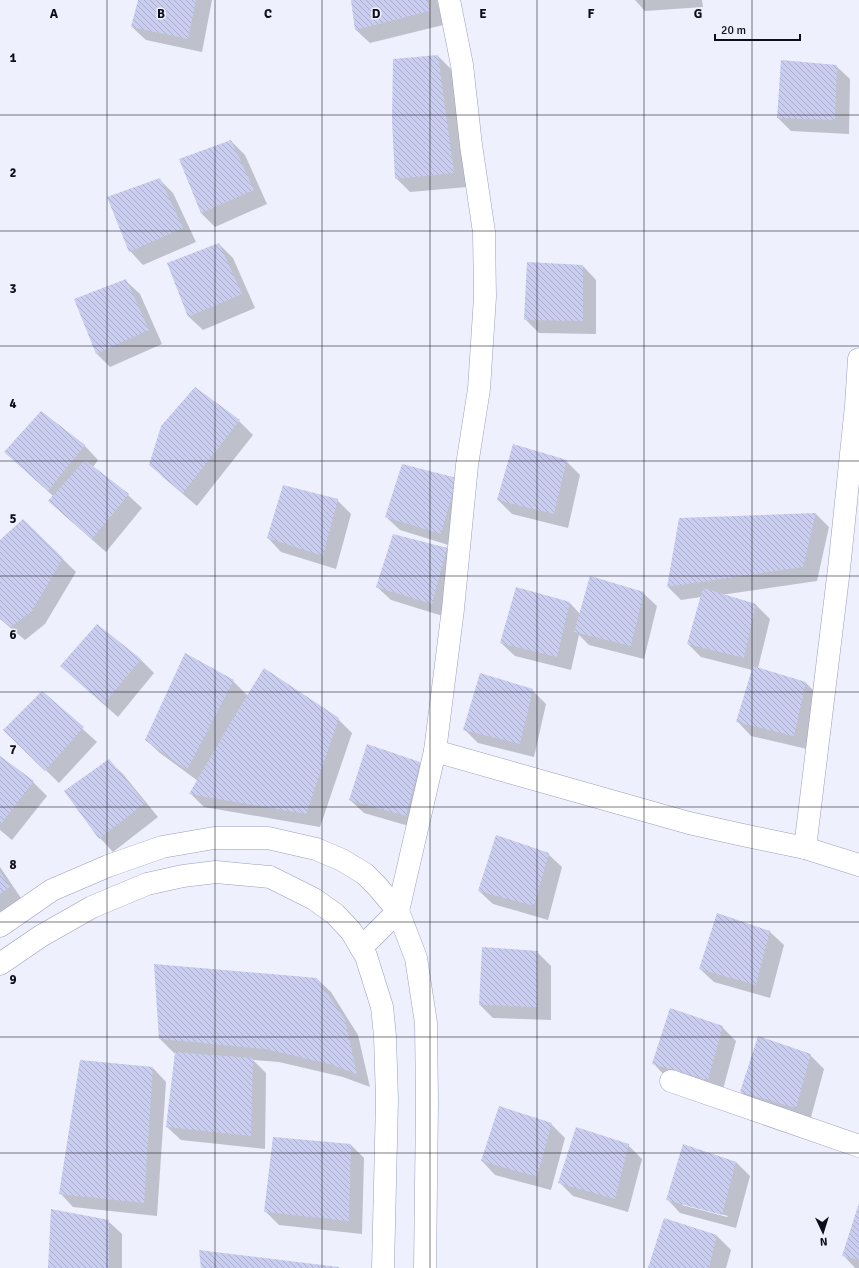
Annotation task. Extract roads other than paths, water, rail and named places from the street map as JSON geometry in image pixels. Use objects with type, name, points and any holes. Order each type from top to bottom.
[{"type":"street","points":[[361,948],[398,911],[435,751],[467,465],[479,389],[485,297],[484,232],[471,145],[462,65],[449,0]]},
{"type":"street","points":[[805,848],[830,644],[853,495],[859,359]]},
{"type":"street","points":[[435,751],[689,823],[805,848],[859,865]]},
{"type":"street","points":[[0,926],[52,890],[108,866],[162,847],[214,838],[268,838],[316,849],[342,860],[365,874],[398,911],[416,958],[426,1023],[427,1110],[425,1268]]},
{"type":"street","points":[[0,964],[41,936],[92,907],[147,884],[184,876],[216,872],[270,877],[314,899],[335,914],[351,931],[366,956],[382,1007],[385,1036],[387,1100],[383,1268]]},
{"type":"street","points":[[671,1081],[859,1146]]}]
